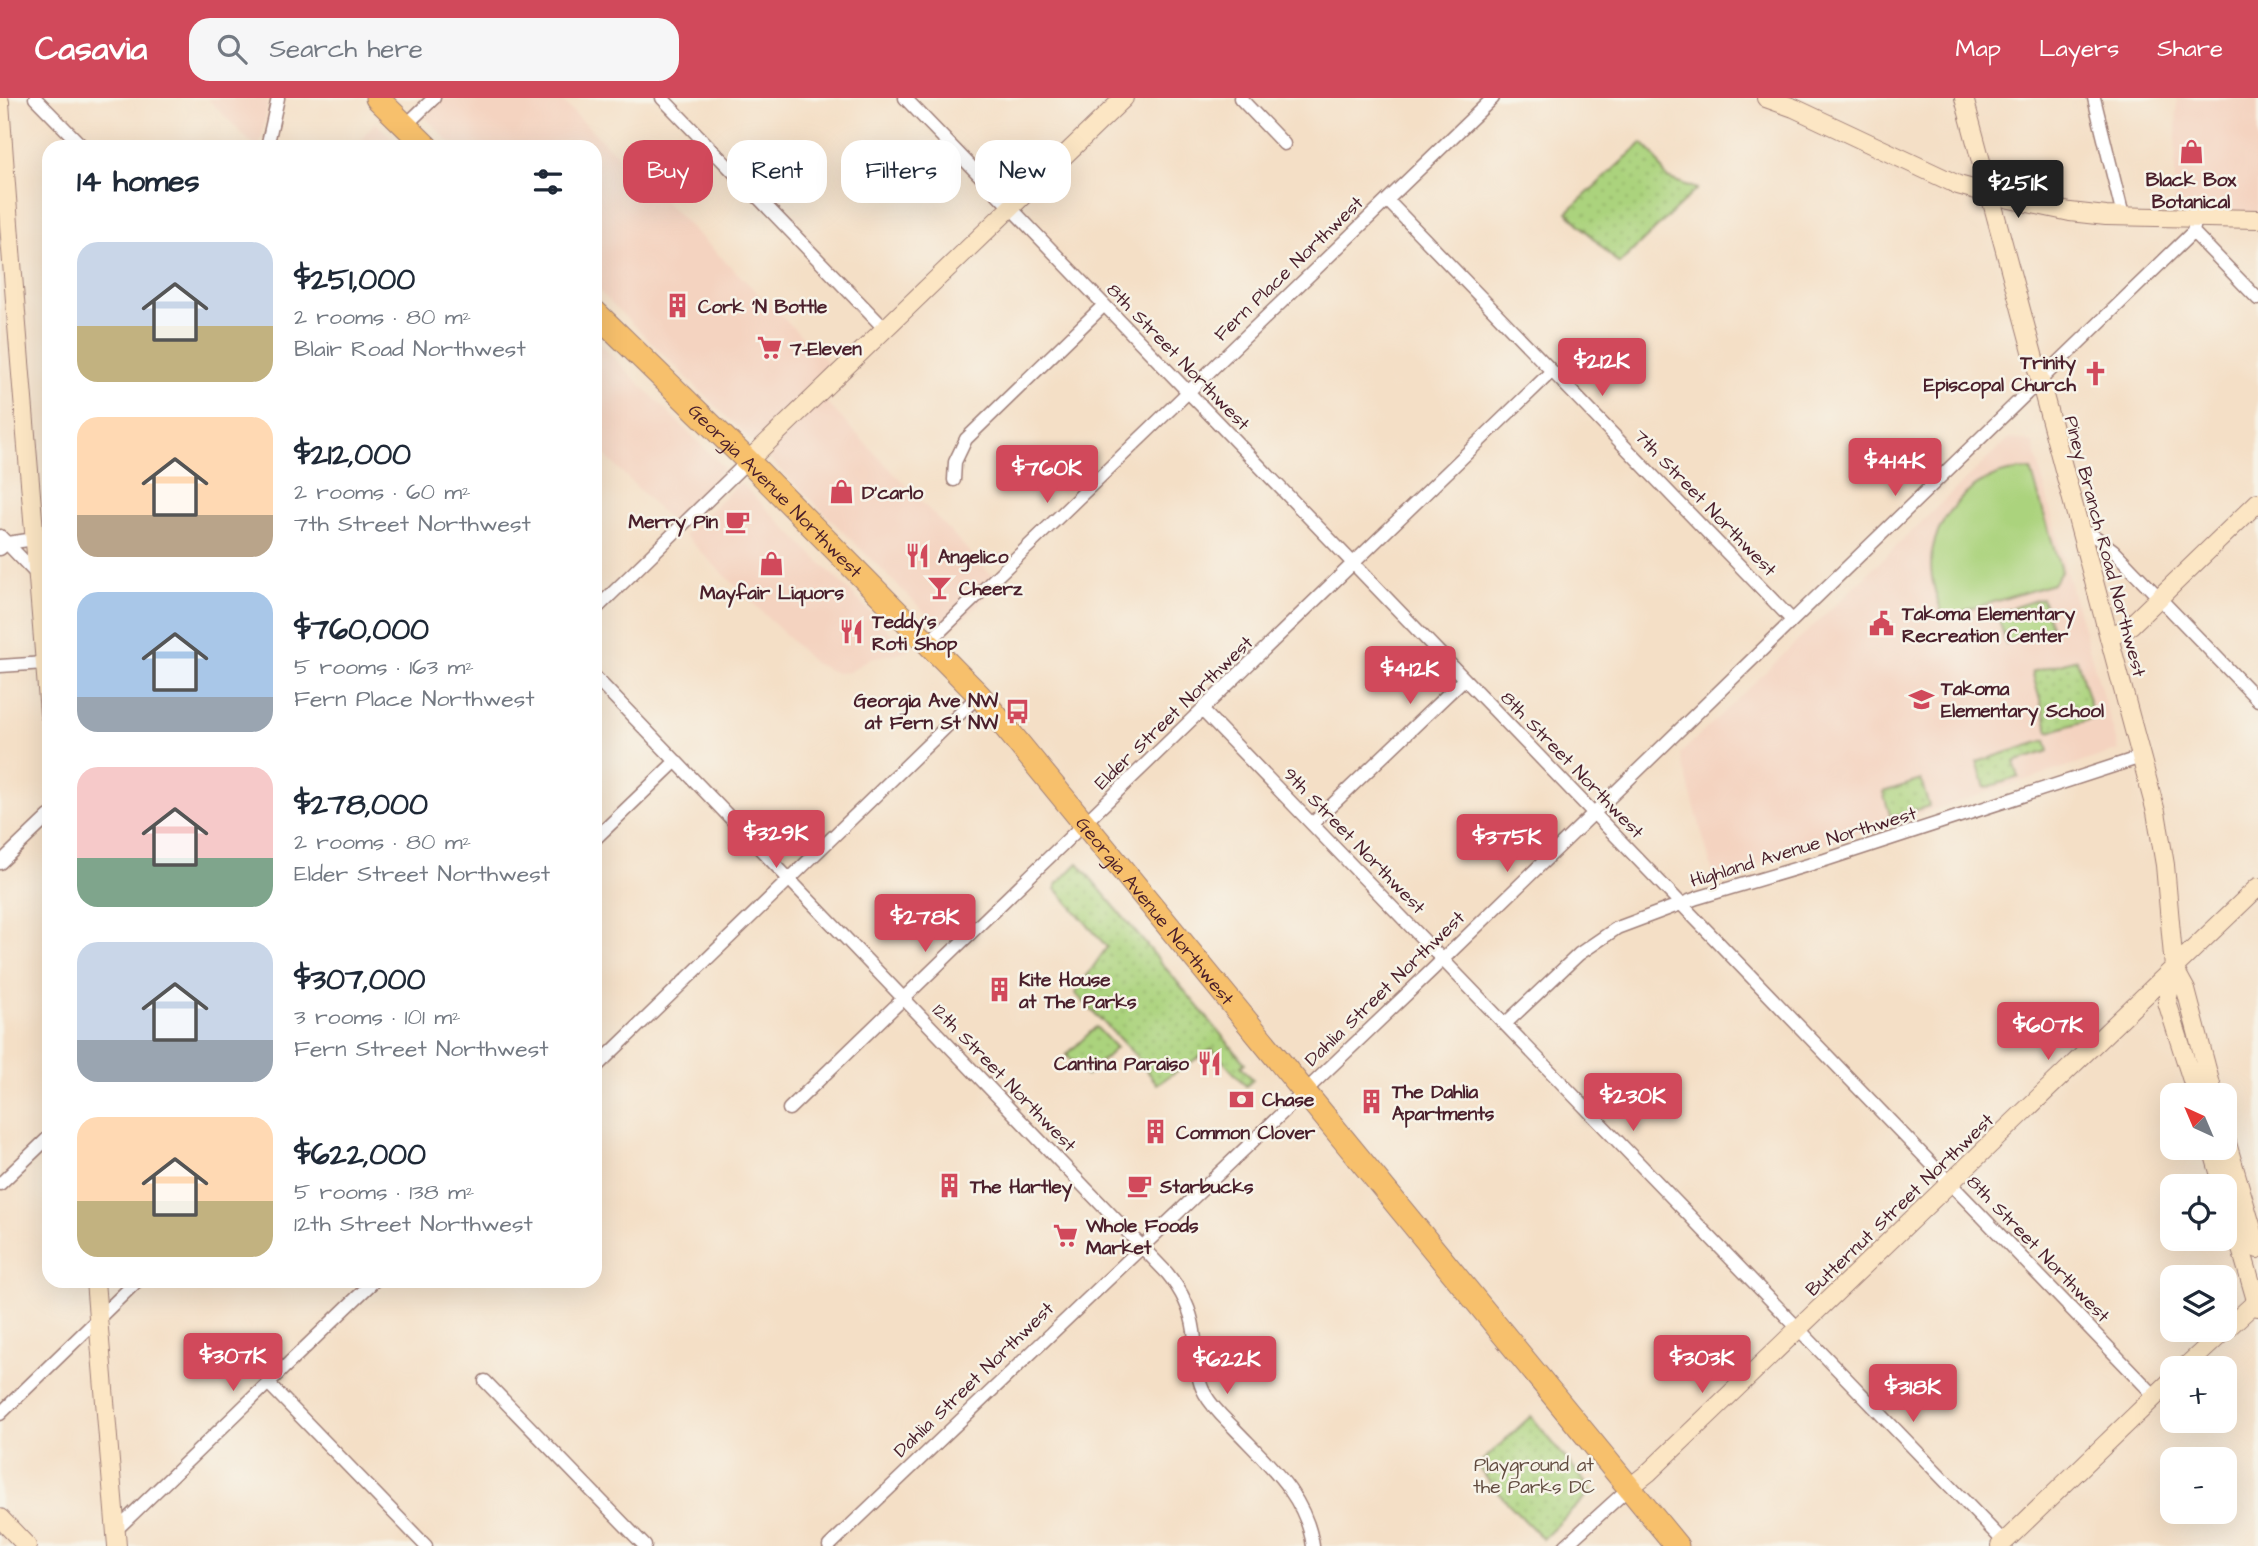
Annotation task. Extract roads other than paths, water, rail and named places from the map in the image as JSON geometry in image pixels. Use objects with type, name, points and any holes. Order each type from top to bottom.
[{"type":"highway","points":[[377,98],[420,140]]},
{"type":"highway","name":"Georgia Avenue Northwest","points":[[602,319],[748,461],[979,695],[1677,1546]]},
{"type":"main road","points":[[748,461],[1124,98]]},
{"type":"main road","points":[[1766,98],[1794,108],[1958,185],[1991,194],[2070,212],[2195,225],[2258,219]]},
{"type":"main road","name":"Piney Branch Road Northwest","points":[[1964,98],[2163,847],[2174,968],[2167,1002],[2193,1083]]},
{"type":"main road","points":[[0,102],[16,330],[42,564]]},
{"type":"main road","points":[[2109,638],[2131,625],[2258,502]]},
{"type":"main road","name":"Butternut Street Northwest","points":[[1629,1488],[1799,1329],[2258,887]]},
{"type":"main road","name":"Piney Branch Road Northwest","points":[[2174,968],[2186,990],[2211,1083]]},
{"type":"main road","points":[[2232,1160],[2258,1249]]},
{"type":"main road","points":[[2197,1356],[2257,1303],[2237,1233]]},
{"type":"main road","points":[[96,1288],[116,1538]]},
{"type":"main road","points":[[2002,1544],[2160,1391]]},
{"type":"main road","points":[[0,1518],[27,1546]]},
{"type":"street","points":[[35,98],[76,140]]},
{"type":"street","points":[[269,140],[278,98]]},
{"type":"street","points":[[405,126],[433,98]]},
{"type":"street","points":[[662,98],[886,329]]},
{"type":"street","name":"8th Street Northwest","points":[[905,98],[2155,1396]]},
{"type":"street","points":[[1240,98],[1284,144]]},
{"type":"street","name":"Fern Place Northwest","points":[[929,642],[1493,98]]},
{"type":"street","points":[[2094,98],[2123,216]]},
{"type":"street","name":"7th Street Northwest","points":[[1387,200],[1792,620]]},
{"type":"street","points":[[2195,225],[2258,299]]},
{"type":"street","name":"Dahlia Street Northwest","points":[[829,1546],[1443,959],[2040,382],[2195,225]]},
{"type":"street","points":[[954,480],[955,462],[966,439],[1104,306]]},
{"type":"street","name":"Elder Street Northwest","points":[[789,1109],[1552,371]]},
{"type":"street","points":[[602,603],[748,461]]},
{"type":"street","points":[[2079,529],[2098,538],[2113,550],[2258,700]]},
{"type":"street","points":[[2,543],[40,546]]},
{"type":"street","points":[[2,543],[42,580]]},
{"type":"street","points":[[0,666],[42,663]]},
{"type":"street","points":[[1312,823],[1464,679]]},
{"type":"street","name":"12th Street Northwest","points":[[602,684],[1167,1273],[1185,1302],[1194,1333],[1196,1372],[1203,1391],[1220,1414],[1290,1488],[1303,1510],[1313,1546]]},
{"type":"street","points":[[602,1061],[979,695]]},
{"type":"street","name":"9th Street Northwest","points":[[1202,710],[1799,1329],[2002,1544]]},
{"type":"street","name":"Highland Avenue Northwest","points":[[1505,1024],[1579,954],[1604,935],[1623,925],[2141,757]]},
{"type":"street","points":[[602,832],[676,761]]},
{"type":"street","points":[[0,863],[42,823]]},
{"type":"street","points":[[0,1184],[42,1144]]},
{"type":"street","points":[[0,1414],[130,1288]]},
{"type":"street","points":[[116,1538],[268,1383],[367,1288]]},
{"type":"street","points":[[485,1381],[645,1546]]},
{"type":"street","points":[[268,1383],[426,1546]]},
{"type":"street","name":"Butternut Street Northwest","points":[[1565,1546],[1629,1488]]},
{"type":"place","name":"Black Box Botanical","points":[[2191,151]]},
{"type":"place","name":"Cork 'N Bottle","points":[[678,306]]},
{"type":"place","name":"7-Eleven","points":[[770,348]]},
{"type":"place","name":"Trinity Episcopal Church","points":[[2096,373]]},
{"type":"place","name":"D'carlo","points":[[842,492]]},
{"type":"place","name":"Merry Pin","points":[[738,521]]},
{"type":"place","name":"Angelico","points":[[918,556]]},
{"type":"place","name":"Mayfair Liquors","points":[[772,564]]},
{"type":"place","name":"Cheerz","points":[[939,588]]},
{"type":"place","name":"Takoma Elementary Recreation Center","points":[[1882,624]]},
{"type":"place","name":"Teddy's Roti Shop","points":[[852,632]]},
{"type":"place","name":"Takoma Elementary School","points":[[1921,699]]},
{"type":"place","name":"Georgia Ave NW at Fern St NW","points":[[1018,711]]},
{"type":"place","name":"Kite House at The Parks","points":[[999,990]]},
{"type":"place","name":"Cantina Paraiso","points":[[1209,1063]]},
{"type":"place","name":"Chase","points":[[1242,1099]]},
{"type":"place","name":"The Dahlia Apartments","points":[[1372,1102]]},
{"type":"place","name":"Common Clover","points":[[1156,1132]]},
{"type":"place","name":"The Hartley","points":[[950,1186]]},
{"type":"place","name":"Starbucks","points":[[1140,1186]]},
{"type":"place","name":"Whole Foods Market","points":[[1066,1236]]},
{"type":"park label","name":"Playground at the Parks DC","points":[[1534,1475]]}]
